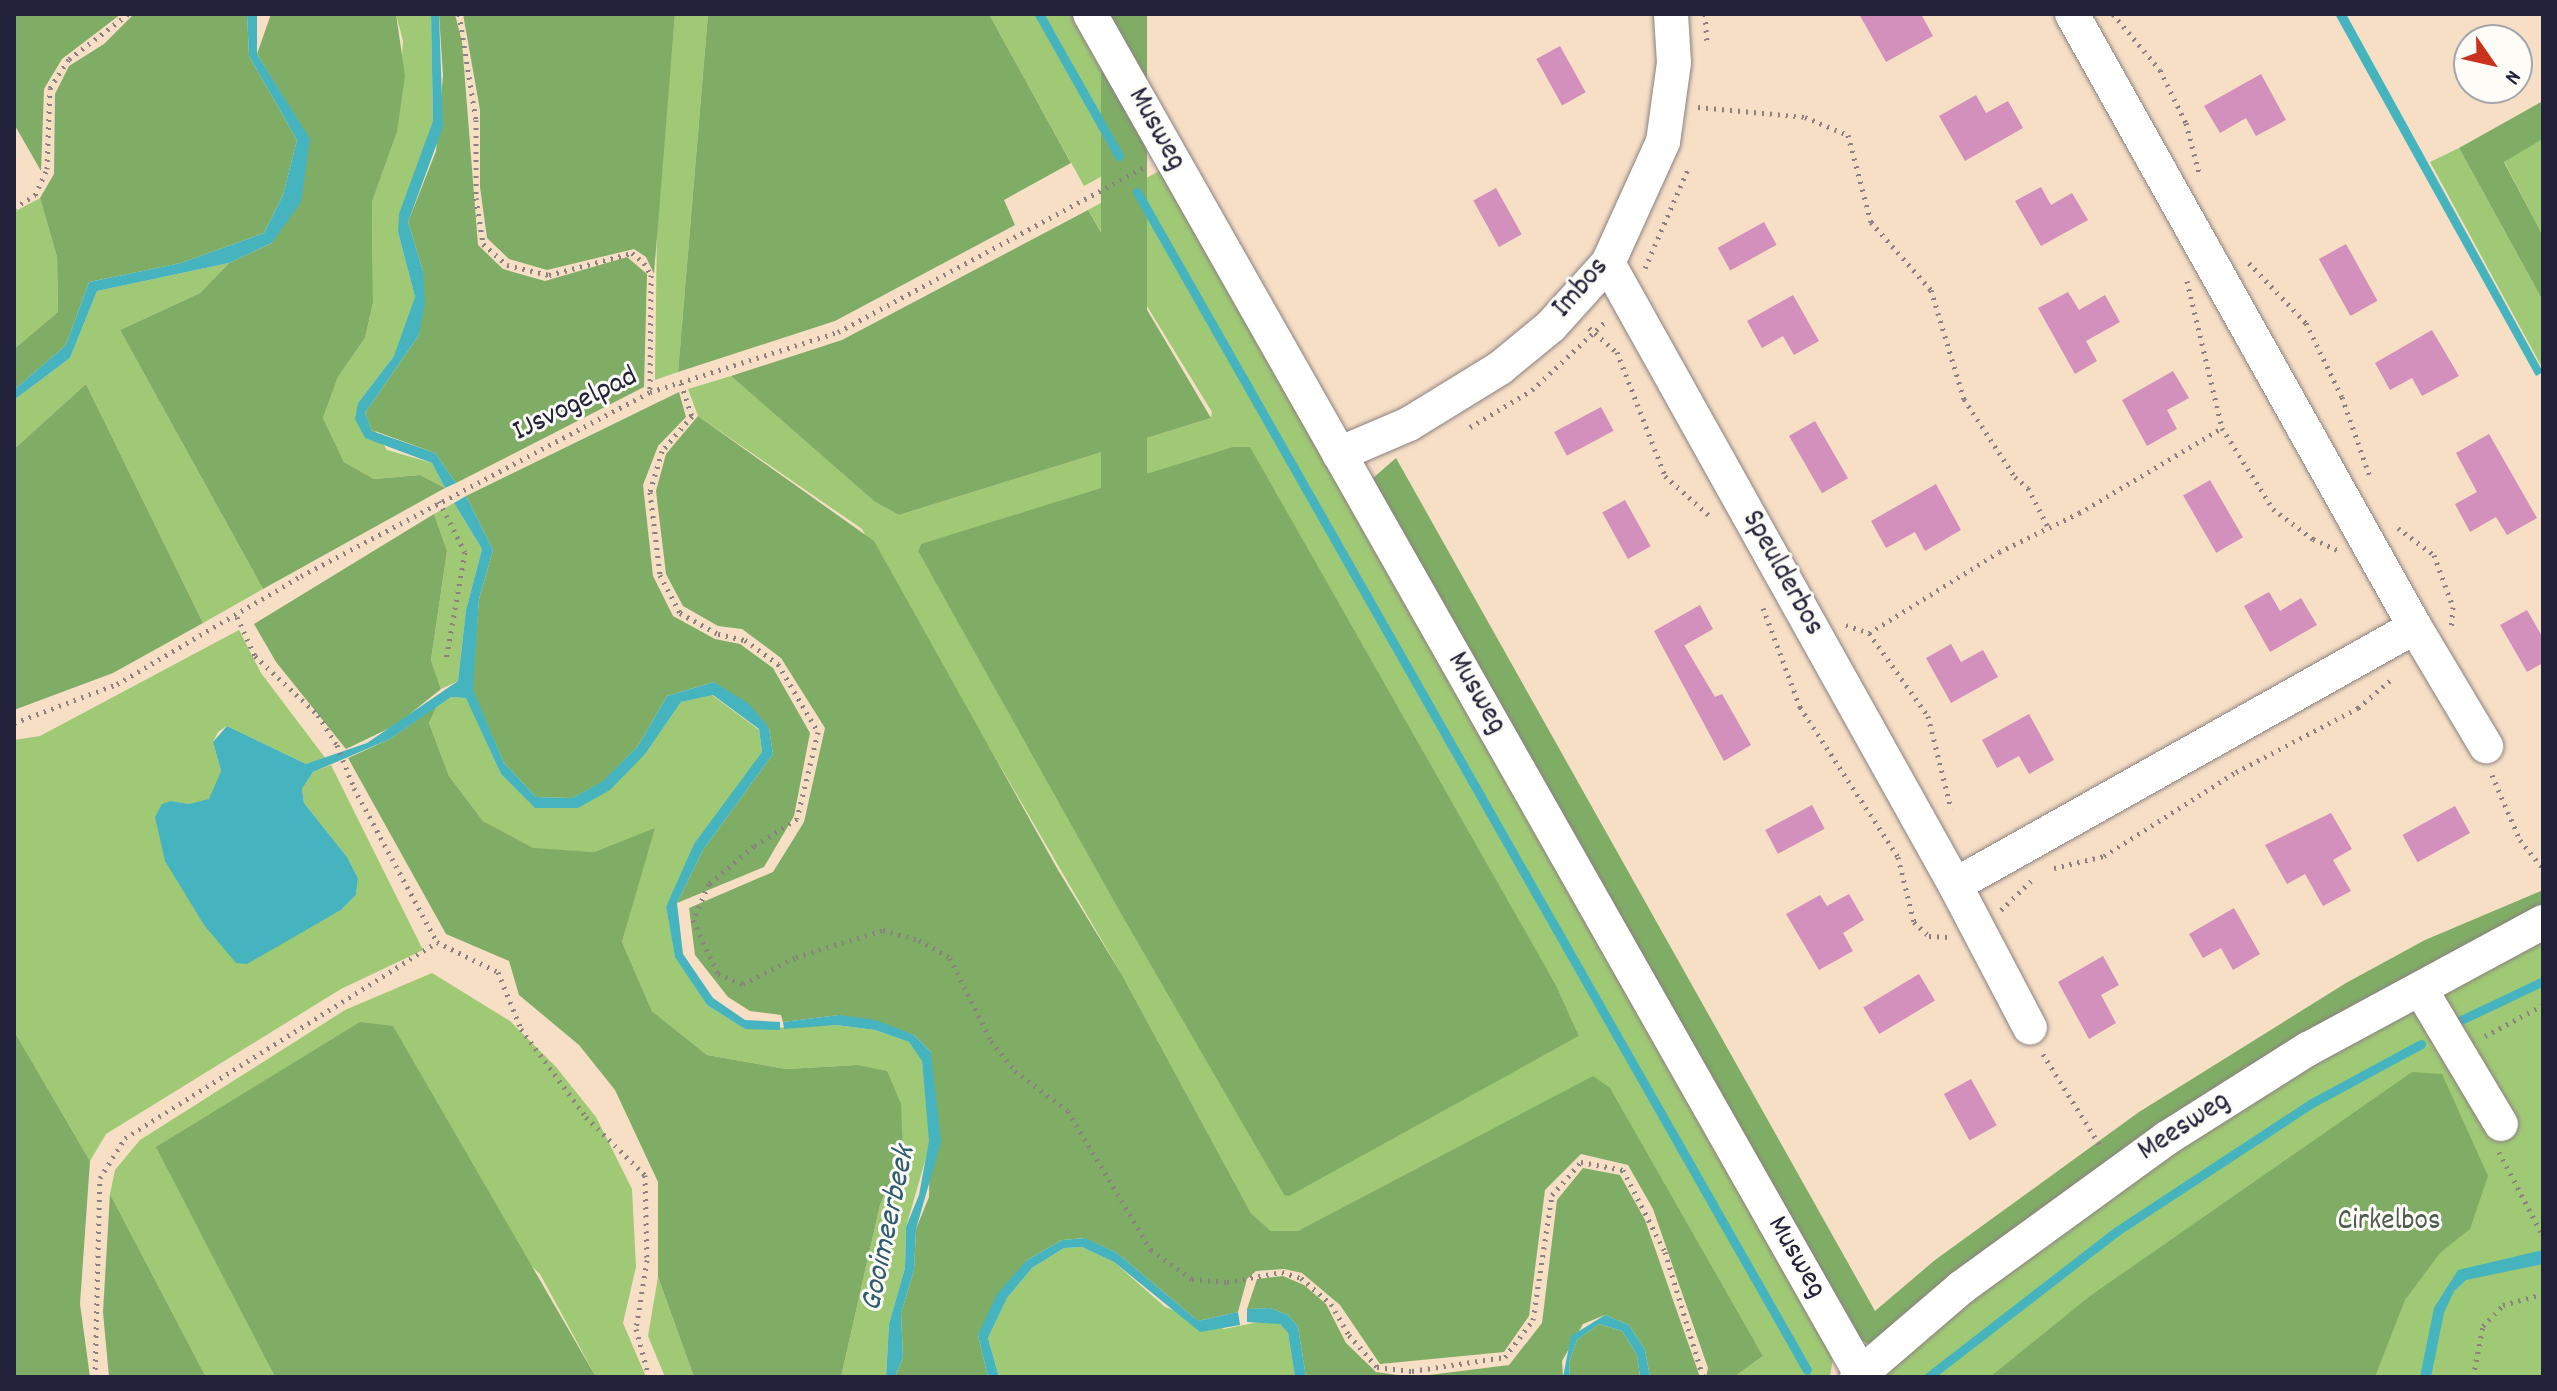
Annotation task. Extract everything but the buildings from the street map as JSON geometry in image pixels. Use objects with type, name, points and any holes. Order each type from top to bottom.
[{"type":"street","name":"Musweg","points":[[1090,14],[1859,1375]]},
{"type":"street","name":"Imbos","points":[[1339,454],[1409,424],[1500,368],[1565,310],[1608,263],[1642,198],[1663,142],[1670,103],[1671,14]]},
{"type":"street","points":[[2072,14],[2369,546],[2486,746]]},
{"type":"street","name":"Speulderbos","points":[[1608,263],[1955,885],[2030,1028]]},
{"type":"street","points":[[1955,885],[2422,639]]},
{"type":"street","name":"Meesweg","points":[[1859,1375],[1962,1287],[2115,1174],[2308,1049],[2543,922]]},
{"type":"street","points":[[2421,990],[2501,1124]]},
{"type":"path","points":[[14,208],[35,195],[47,169],[50,88],[69,59],[128,14]]},
{"type":"path","points":[[459,14],[476,120],[483,244],[507,265],[549,275],[632,253],[644,263],[651,275],[650,392]]},
{"type":"path","points":[[1706,19],[1712,14]]},
{"type":"path","points":[[2113,14],[2160,70],[2186,123],[2200,179]]},
{"type":"path","points":[[1670,103],[1805,117],[1848,135],[1871,222],[1931,290],[1964,399],[2015,477],[2028,488],[2047,525]]},
{"type":"path","name":"IJsvogelpad","points":[[14,723],[117,684],[439,501],[650,392],[838,332],[1168,154]]},
{"type":"path","points":[[2202,245],[2185,287],[2222,428],[2287,523],[2331,549],[2350,552],[2401,532]]},
{"type":"path","points":[[2241,254],[2306,323],[2342,397],[2373,486]]},
{"type":"path","points":[[1565,310],[1617,352],[1665,476],[1723,528]]},
{"type":"path","points":[[681,383],[692,416],[662,451],[650,492],[660,575],[680,613],[718,634],[745,640],[778,664],[818,732],[797,819],[709,884],[693,920],[718,974],[743,984],[796,957],[883,930],[919,940],[950,958],[991,1041],[1015,1071],[1068,1111],[1151,1250],[1192,1279],[1227,1282],[1282,1272],[1301,1278],[1331,1304],[1349,1335],[1377,1367],[1412,1371],[1505,1357],[1533,1320],[1552,1195],[1581,1162],[1623,1170],[1665,1252],[1703,1377]]},
{"type":"path","points":[[1869,633],[2047,525],[2079,513],[2222,428]]},
{"type":"path","points":[[439,501],[465,552],[446,660]]},
{"type":"path","points":[[2048,871],[2122,846],[2236,772],[2358,708],[2422,639],[2454,624],[2453,607],[2434,555],[2416,538],[2401,532],[2395,523]]},
{"type":"path","points":[[1760,594],[1772,642],[1800,707],[1898,857],[1914,922],[1939,938],[1981,933],[2018,890],[2039,876]]},
{"type":"path","points":[[237,617],[255,656],[318,715],[337,745],[437,942],[498,972],[521,1029],[586,1117],[645,1175],[647,1260],[636,1329],[649,1377]]},
{"type":"path","points":[[2486,746],[2495,787],[2520,840],[2543,868]]},
{"type":"path","points":[[95,1377],[100,1178],[125,1138],[437,942]]},
{"type":"path","points":[[2459,1050],[2543,1005]]},
{"type":"path","points":[[2030,1028],[2115,1174]]},
{"type":"path","points":[[2473,1377],[2483,1326],[2503,1305],[2543,1294]]},
{"type":"path","points":[[1760,1377],[1769,1377]]},
{"type":"green space","points":[[14,14],[121,14],[62,59],[44,89],[41,171],[14,124]]},
{"type":"green space","points":[[134,14],[247,14],[249,56],[297,140],[283,195],[264,233],[181,263],[89,282],[66,345],[14,390],[14,349],[58,312],[57,257],[40,198],[54,174],[55,94],[69,66],[104,44]]},
{"type":"green space","points":[[271,14],[396,14],[405,76],[397,132],[372,202],[373,303],[365,338],[338,377],[323,418],[344,462],[374,479],[420,475],[445,488],[263,589],[120,330],[200,293],[229,263],[272,243],[309,139],[257,54]]},
{"type":"green space","points":[[396,14],[431,14],[433,121],[398,232],[415,297],[409,325],[394,356],[358,403],[387,450],[432,463],[445,488],[420,475],[374,479],[344,462],[323,418],[338,377],[365,338],[373,303],[372,202],[397,132],[403,41]]},
{"type":"green space","points":[[439,14],[455,14],[462,42],[478,245],[503,269],[545,281],[627,257],[647,274],[644,387],[456,483],[435,453],[372,430],[365,413],[419,335],[423,271],[408,222],[436,151],[443,76]]},
{"type":"green space","points":[[463,14],[675,14],[654,274],[646,257],[634,249],[547,270],[509,259],[487,238],[480,187],[480,110]]},
{"type":"green space","points":[[675,14],[708,14],[678,372],[655,380],[657,220]]},
{"type":"green space","points":[[708,14],[989,14],[1071,163],[1004,200],[1015,225],[835,321],[678,372]]},
{"type":"green space","points":[[989,14],[1072,14],[1148,151],[1084,186]]},
{"type":"green space","points":[[1101,14],[1147,14],[1147,496],[1101,496]]},
{"type":"green space","points":[[2543,101],[2543,139],[2504,162],[2543,236],[2543,301],[2459,148]]},
{"type":"green space","points":[[2543,139],[2543,236],[2504,161]]},
{"type":"green space","points":[[2459,148],[2543,301],[2543,369],[2430,162]]},
{"type":"green space","points":[[1161,170],[1834,1351],[1830,1377],[1734,1377],[1763,1356],[1610,1089],[1298,1231],[1271,1231],[1251,1213],[1122,975],[862,529],[698,416],[688,389],[731,376],[875,502],[899,515],[1211,418],[1212,412],[1088,210]],"holes":[[[921,544],[1472,843],[1557,987],[1579,1036],[1284,1195],[918,551]]]},
{"type":"green space","points":[[40,198],[57,257],[58,312],[14,349],[14,212]]},
{"type":"green space","points":[[1088,210],[1211,418],[899,515],[875,502],[731,376],[842,340]]},
{"type":"green space","points":[[229,263],[200,293],[120,330],[263,589],[203,623],[86,384],[14,449],[14,400],[70,358],[97,291]]},
{"type":"green space","points":[[86,384],[203,623],[113,673],[14,710],[14,449]]},
{"type":"green space","points":[[679,392],[686,417],[658,446],[643,485],[653,576],[673,616],[715,639],[740,644],[773,668],[810,733],[794,816],[764,867],[677,903],[703,850],[773,754],[769,728],[714,682],[667,696],[638,746],[603,782],[572,798],[536,797],[504,763],[472,690],[479,599],[493,550],[466,496]]},
{"type":"green space","points":[[698,416],[874,541],[1058,870],[1122,975],[1251,1213],[1271,1231],[1298,1231],[1593,1076],[1610,1088],[1763,1356],[1734,1377],[1706,1377],[1708,1368],[1653,1209],[1628,1165],[1581,1154],[1545,1190],[1529,1316],[1504,1352],[1380,1364],[1340,1305],[1302,1273],[1284,1269],[1256,1271],[1247,1279],[1238,1312],[1198,1321],[1117,1253],[1084,1238],[1062,1240],[1027,1260],[978,1335],[988,1377],[895,1377],[903,1357],[901,1313],[914,1270],[916,1229],[929,1197],[931,1052],[914,1035],[839,1015],[783,1022],[781,1015],[750,1011],[728,997],[695,955],[689,908],[773,872],[804,822],[825,728],[781,658],[742,629],[718,626],[683,606],[666,574],[656,491],[666,454]]},
{"type":"green space","points":[[1233,447],[1250,447],[1557,987],[1579,1036],[1289,1196],[1284,1195],[1119,910],[918,551],[921,544]]},
{"type":"green space","points":[[1396,458],[1875,1311],[1935,1260],[2139,1112],[2346,983],[2425,940],[2543,890],[2543,920],[2418,979],[1869,1344],[1849,1335],[1365,485]]},
{"type":"green space","points":[[454,503],[482,549],[466,610],[458,681],[441,689],[431,660],[447,551],[434,514]]},
{"type":"green space","points":[[434,514],[447,551],[431,660],[441,689],[396,725],[346,749],[276,662],[254,624]]},
{"type":"green space","points":[[239,630],[261,673],[326,759],[306,764],[227,726],[218,732],[213,742],[221,771],[219,786],[208,800],[189,804],[170,801],[194,906],[204,925],[277,946],[341,910],[356,895],[358,878],[347,857],[304,803],[302,789],[313,772],[331,765],[423,950],[341,989],[106,1134],[90,1161],[14,1031],[14,740],[40,736]]},
{"type":"green space","points":[[712,695],[759,730],[762,752],[666,907],[675,956],[707,1005],[745,1029],[836,1025],[875,1030],[909,1042],[922,1060],[930,1144],[906,1227],[905,1268],[889,1324],[886,1377],[841,1377],[880,1205],[902,1152],[857,1065],[786,1069],[707,1055],[652,1011],[622,942],[654,829],[594,852],[533,849],[483,821],[449,776],[429,723],[437,706],[451,697],[467,698],[501,774],[536,808],[578,808],[646,753],[681,702]]},
{"type":"green space","points":[[437,706],[429,723],[449,776],[483,821],[533,848],[594,852],[655,828],[622,942],[652,1011],[707,1055],[786,1069],[857,1065],[887,1071],[901,1104],[903,1152],[880,1205],[841,1377],[694,1377],[658,1277],[658,1182],[615,1090],[579,1045],[519,995],[509,961],[446,934],[348,758],[390,739]]},
{"type":"green space","name":"Cirkelbos","points":[[2543,935],[2543,1377],[1878,1377],[1984,1283],[2286,1075]]},
{"type":"green space","points":[[432,973],[510,1021],[556,1067],[596,1117],[632,1189],[636,1267],[623,1323],[646,1377],[596,1377],[540,1274],[527,1262],[157,1147],[275,1377],[206,1377],[110,1194],[115,1170],[140,1140],[345,1010]]},
{"type":"green space","points":[[360,1022],[393,1026],[596,1377],[275,1377],[156,1147]]},
{"type":"green space","points":[[14,1031],[90,1161],[80,1304],[90,1377],[14,1377]]},
{"type":"green space","points":[[2412,1072],[2442,1074],[2488,1176],[2470,1229],[2440,1253],[2405,1300],[2375,1377],[1990,1377],[2090,1296]]},
{"type":"green space","points":[[1583,1168],[1620,1175],[1645,1220],[1700,1377],[1650,1377],[1645,1350],[1629,1325],[1605,1315],[1583,1324],[1562,1361],[1563,1377],[1413,1377],[1509,1365],[1542,1323],[1557,1200]]},
{"type":"green space","points":[[110,1194],[206,1377],[109,1377],[103,1312]]},
{"type":"green space","points":[[1082,1247],[1114,1262],[1165,1307],[1224,1329],[1268,1320],[1280,1324],[1288,1333],[1295,1377],[999,1377],[988,1338],[1007,1298],[1032,1268],[1064,1248]]},
{"type":"green space","points":[[1283,1276],[1304,1285],[1326,1304],[1346,1343],[1376,1372],[1412,1377],[1306,1377],[1298,1327],[1288,1315],[1270,1308],[1247,1309],[1257,1279]]},
{"type":"green space","points":[[658,1277],[694,1377],[665,1377],[648,1336]]},
{"type":"green space","points":[[1599,1324],[1622,1331],[1637,1355],[1640,1377],[1570,1377],[1569,1363],[1577,1340]]},
{"type":"water","points":[[247,14],[257,14],[257,54],[310,139],[301,202],[272,243],[229,263],[97,291],[70,358],[14,400],[14,390],[66,345],[89,282],[181,263],[264,233],[283,195],[297,140],[249,56]]},
{"type":"water","points":[[431,14],[439,14],[443,127],[408,222],[423,271],[425,302],[419,335],[365,413],[372,431],[435,453],[456,483],[445,488],[432,463],[365,438],[355,419],[358,403],[394,356],[415,297],[398,232],[399,214],[433,121]]},
{"type":"water","points":[[2335,14],[2346,14],[2543,372],[2536,376]]},
{"type":"water","points":[[466,496],[493,550],[479,599],[473,690],[504,763],[536,797],[572,798],[602,782],[638,746],[667,696],[714,682],[749,704],[769,728],[773,754],[703,850],[677,903],[683,954],[713,998],[745,1020],[780,1022],[780,1030],[745,1029],[707,1005],[675,957],[666,907],[694,844],[762,752],[759,729],[713,695],[681,702],[646,753],[610,790],[578,808],[535,808],[501,774],[466,698],[451,697],[390,739],[313,772],[302,789],[304,803],[347,857],[358,878],[356,895],[341,910],[247,964],[236,963],[204,925],[165,861],[155,817],[162,804],[171,801],[189,804],[209,799],[221,771],[213,742],[227,726],[306,764],[367,743],[458,681],[466,610],[482,549],[454,503]]},
{"type":"water","name":"Gooimeerbeek","points":[[839,1015],[876,1020],[914,1035],[931,1052],[941,1142],[916,1229],[914,1270],[901,1313],[903,1357],[895,1377],[886,1377],[889,1324],[905,1268],[906,1227],[919,1195],[929,1141],[922,1061],[909,1042],[875,1030],[836,1025],[784,1029],[783,1022]]},
{"type":"water","name":"Gooimeerbeek","points":[[1085,1238],[1117,1253],[1198,1321],[1238,1312],[1240,1325],[1200,1332],[1114,1262],[1082,1247],[1064,1248],[1032,1268],[1007,1298],[988,1338],[999,1377],[988,1377],[978,1335],[997,1294],[1027,1260],[1062,1240]]},
{"type":"water","points":[[2543,1250],[2543,1264],[2466,1280],[2454,1291],[2444,1313],[2431,1377],[2420,1377],[2434,1308],[2458,1270]]},
{"type":"water","points":[[1270,1308],[1288,1315],[1298,1327],[1306,1377],[1295,1377],[1288,1333],[1280,1324],[1247,1322],[1247,1309]]},
{"type":"water","points":[[1605,1315],[1629,1325],[1645,1350],[1650,1377],[1640,1377],[1637,1355],[1622,1331],[1599,1324],[1577,1340],[1569,1363],[1570,1377],[1563,1377],[1571,1336]]},
{"type":"waterway","points":[[1039,14],[1119,156]]},
{"type":"waterway","points":[[1137,192],[1807,1370]]},
{"type":"waterway","points":[[2461,1020],[2543,981]]},
{"type":"waterway","points":[[1928,1377],[2117,1231],[2312,1103],[2421,1044]]}]
